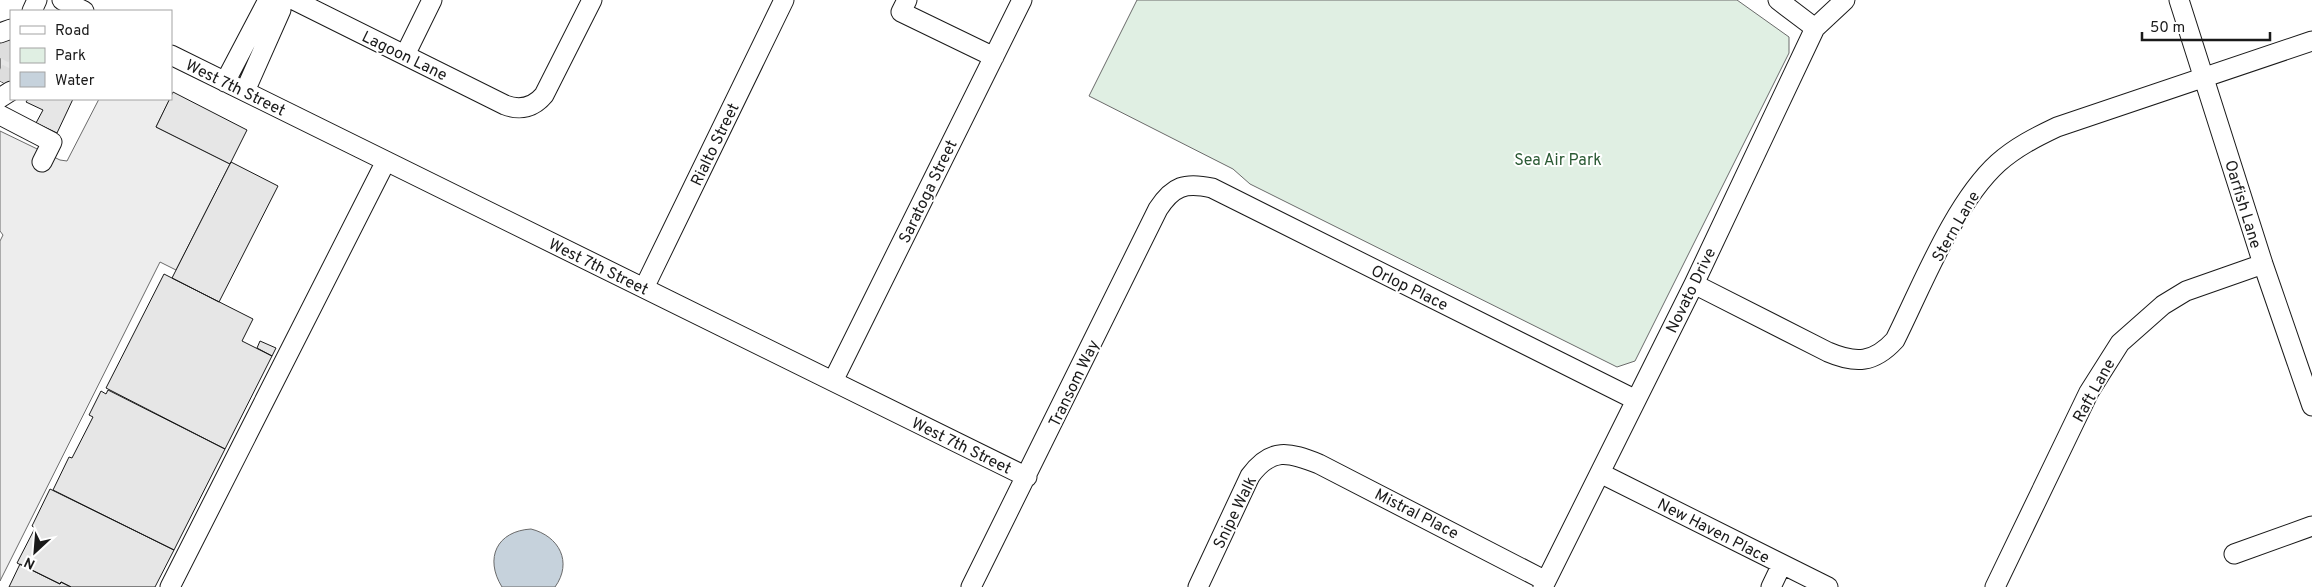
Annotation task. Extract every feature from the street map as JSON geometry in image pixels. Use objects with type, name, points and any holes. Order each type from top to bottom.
[{"type":"street","points":[[62,0],[82,10]]},
{"type":"street","points":[[225,82],[268,0]]},
{"type":"street","points":[[245,91],[282,10],[280,0]]},
{"type":"street","name":"Lagoon Lane","points":[[294,0],[505,105],[517,108],[528,108],[544,94],[592,0]]},
{"type":"street","points":[[404,55],[432,0]]},
{"type":"street","name":"Rialto Street","points":[[644,288],[784,0]]},
{"type":"street","points":[[907,0],[901,12],[994,57]]},
{"type":"street","name":"Saratoga Street","points":[[833,382],[1022,0]]},
{"type":"street","points":[[1778,0],[1815,28]]},
{"type":"street","name":"Novato Drive","points":[[1544,584],[1694,284],[1815,28],[1845,0]]},
{"type":"street","name":"Oarfish Lane","points":[[2179,0],[2263,264],[2312,406]]},
{"type":"street","points":[[250,32],[268,42]]},
{"type":"street","name":"Stern Lane","points":[[1694,284],[1836,356],[1857,361],[1871,357],[1886,350],[1895,340],[1961,209],[1980,182],[1999,163],[2024,143],[2057,127],[2312,41]]},
{"type":"street","name":"West 7th Street","points":[[172,56],[1027,477]]},
{"type":"street","points":[[0,116],[52,142],[42,162]]},
{"type":"street","points":[[170,587],[386,161]]},
{"type":"street","name":"Orlop Place","points":[[1182,186],[1196,184],[1212,188],[1636,400]]},
{"type":"street","name":"Transom Way","points":[[971,587],[1158,209],[1167,195],[1182,186]]},
{"type":"street","name":"Raft Lane","points":[[1995,587],[2089,392],[2120,343],[2163,305],[2186,291],[2263,264]]},
{"type":"street","name":"Mistral Place","points":[[1285,454],[1297,455],[1327,468],[1544,584]]},
{"type":"street","name":"Snipe Walk","points":[[1198,587],[1250,476],[1257,466],[1269,457],[1285,454]]},
{"type":"street","name":"New Haven Place","points":[[1600,473],[1828,587]]},
{"type":"street","points":[[2234,554],[2312,526]]},
{"type":"street","points":[[1771,587],[1782,564]]},
{"type":"green space","name":"Sea Air Park","points":[[1137,0],[1737,0],[1789,37],[1789,53],[1635,361],[1617,367],[1250,184],[1233,169],[1089,96]]},
{"type":"shaded area","points":[[98,100],[170,100],[156,127],[230,164],[176,270],[160,262],[0,581],[0,241],[3,235],[0,231],[0,131],[60,160],[67,161]]},
{"type":"water","points":[[531,529],[541,532],[556,544],[563,560],[560,578],[555,587],[502,587],[494,566],[494,556],[497,548],[510,535]]},
{"type":"building","points":[[0,36],[10,41],[10,86],[0,81]]},
{"type":"building","points":[[173,92],[247,130],[230,164],[156,127],[169,100],[172,100]]},
{"type":"building","points":[[27,100],[73,100],[57,133],[36,123],[43,110],[26,102]]},
{"type":"building","points":[[231,162],[278,186],[219,302],[172,278]]},
{"type":"building","points":[[164,274],[253,319],[242,341],[272,356],[225,449],[106,388]]},
{"type":"building","points":[[260,341],[276,348],[272,356],[257,348]]},
{"type":"building","points":[[108,390],[225,449],[174,550],[53,490],[69,457],[72,458],[93,417],[89,415],[101,391],[106,394]]},
{"type":"building","points":[[50,489],[174,550],[155,587],[71,587],[61,582],[60,584],[17,563],[35,528],[32,526]]},
{"type":"building","points":[[20,564],[60,584],[61,582],[71,587],[9,587]]},
{"type":"tunnel","points":[[0,58],[9,40]]},
{"type":"tunnel","points":[[4,83],[10,71]]}]
